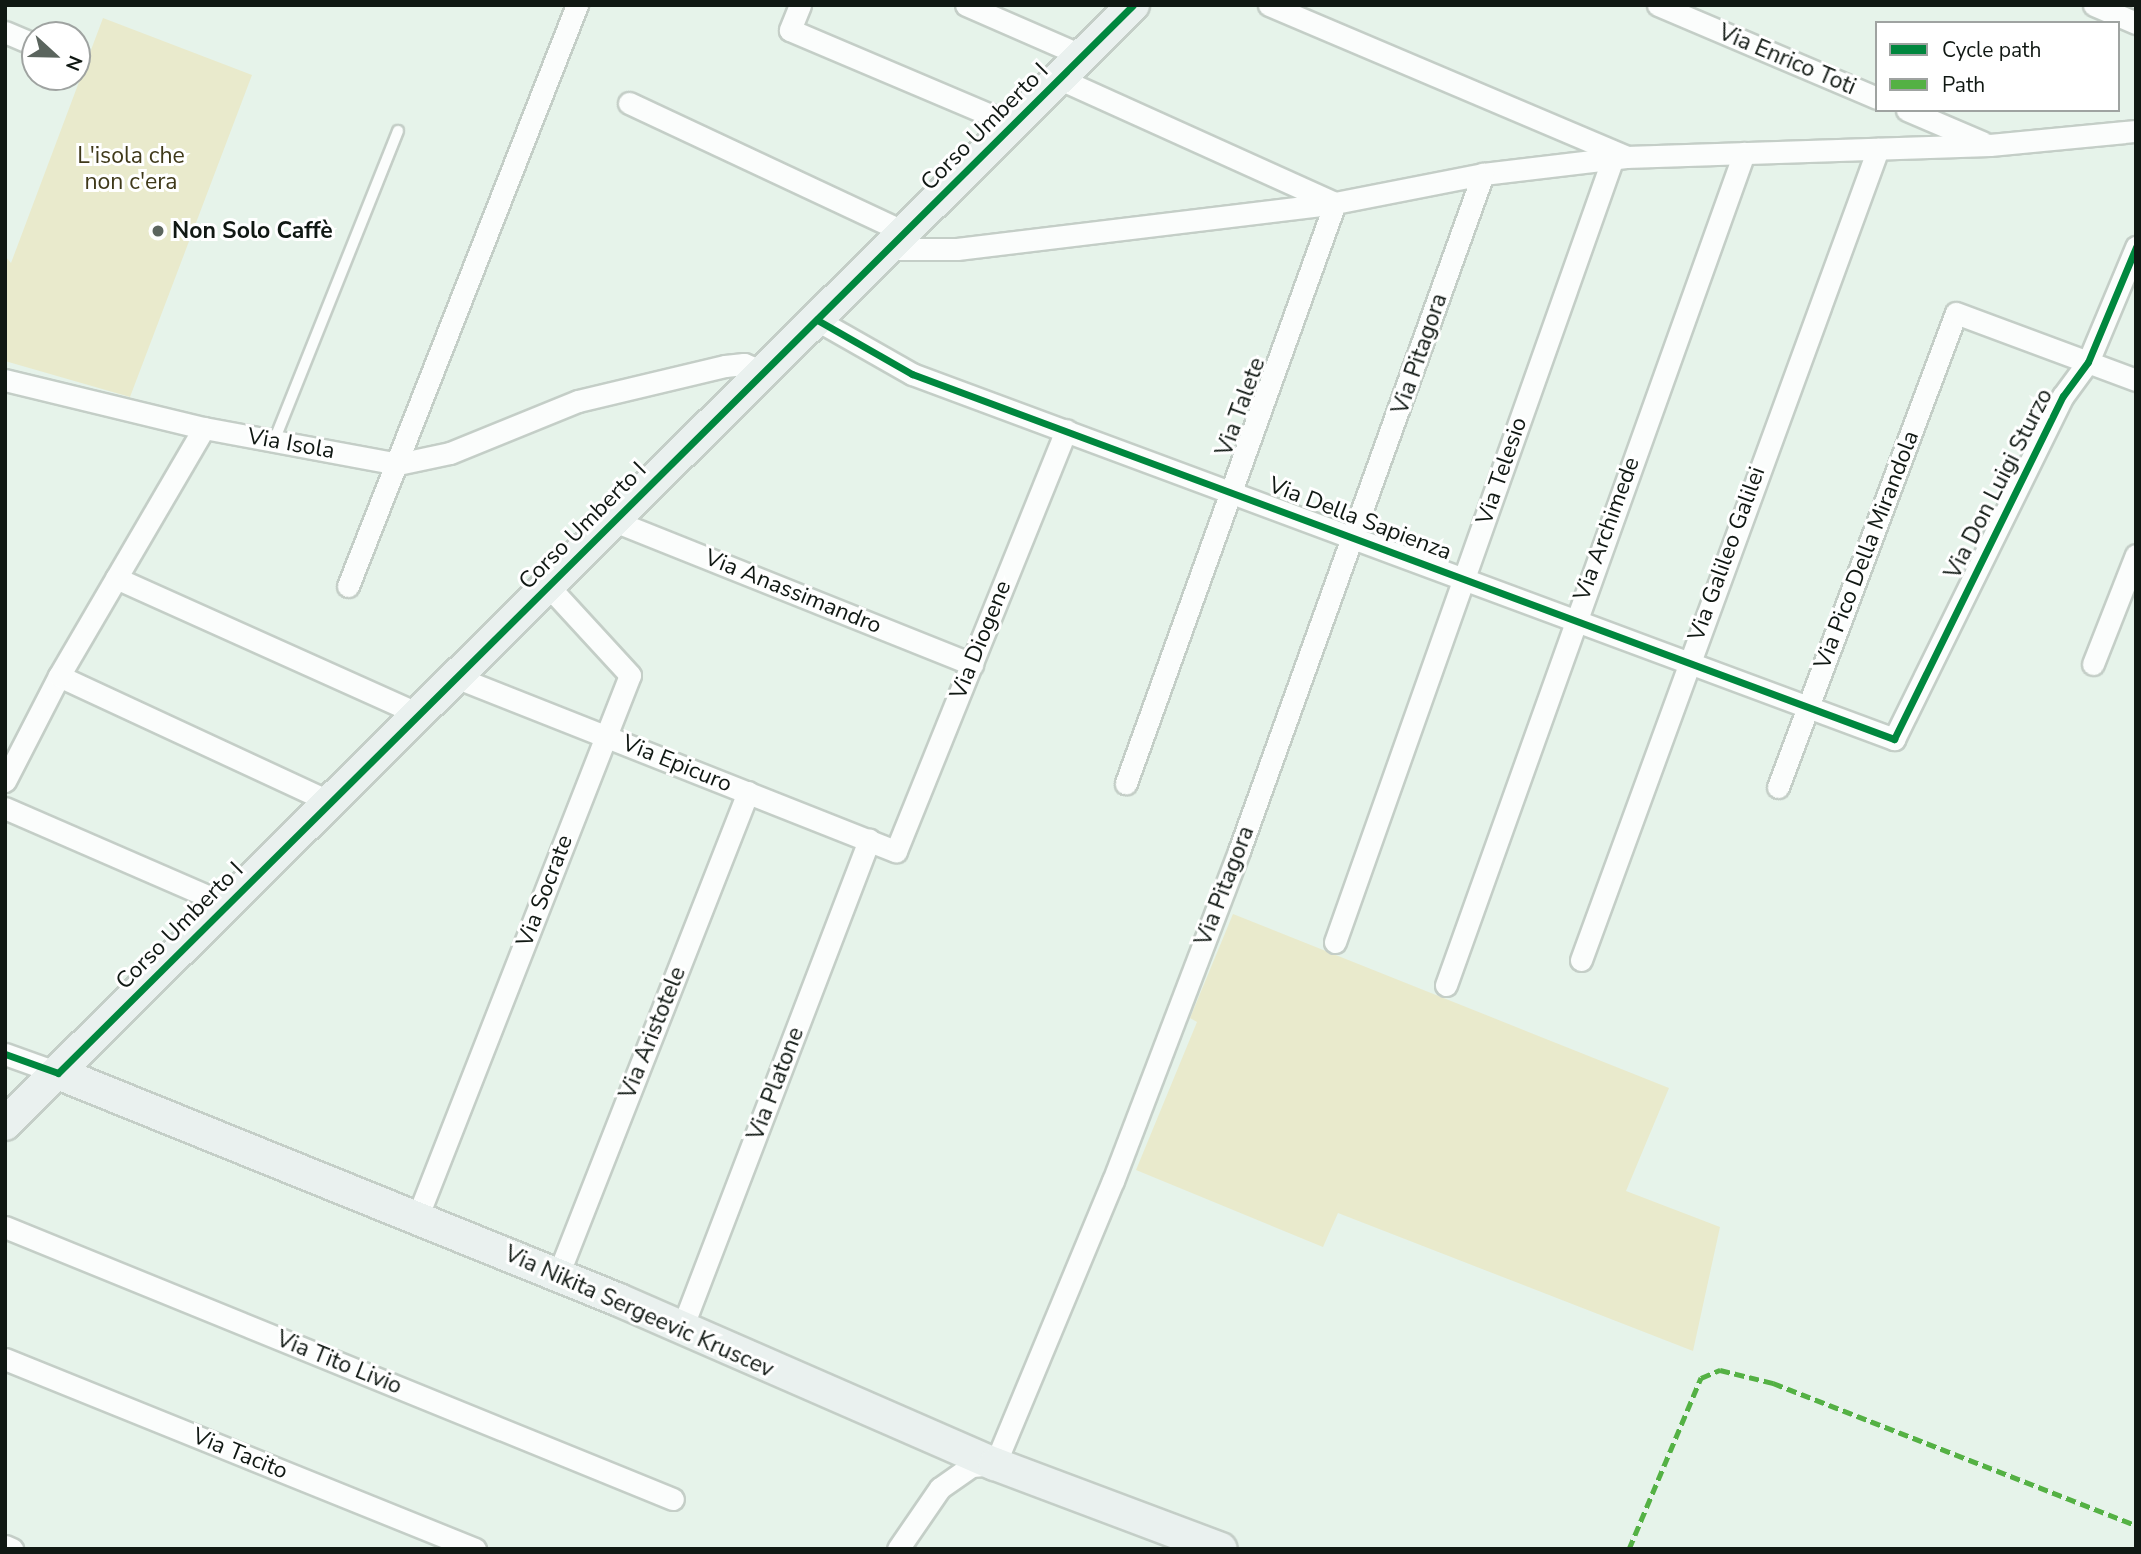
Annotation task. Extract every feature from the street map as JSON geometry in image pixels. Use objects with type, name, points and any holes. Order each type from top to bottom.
[{"type":"street","points":[[348,586],[577,5]]},
{"type":"street","points":[[800,5],[790,30],[1014,125]]},
{"type":"street","points":[[966,5],[1083,56]]},
{"type":"street","name":"Corso Umberto I","points":[[5,1124],[421,715],[1133,5]]},
{"type":"street","points":[[1269,5],[1619,158]]},
{"type":"street","name":"Via Enrico Toti","points":[[1658,5],[1875,97]]},
{"type":"street","points":[[2094,5],[2136,23]]},
{"type":"street","points":[[1060,79],[1335,203]]},
{"type":"street","points":[[629,103],[898,241],[957,249],[1335,203],[1483,174],[1619,158],[1990,145],[2136,131]]},
{"type":"street","points":[[1912,112],[1990,145]]},
{"type":"street","name":"Via Galileo Galilei","points":[[1581,960],[1687,664],[1878,149]]},
{"type":"street","name":"Via Archimede","points":[[1446,985],[1744,153]]},
{"type":"street","name":"Via Telesio","points":[[1335,942],[1463,581],[1619,158]]},
{"type":"street","name":"Via Pitagora","points":[[995,1464],[1113,1181],[1356,537],[1483,174]]},
{"type":"street","name":"Via Talete","points":[[1126,783],[1335,203]]},
{"type":"street","name":"Via Don Luigi Sturzo","points":[[1894,739],[2063,396],[2088,362],[2136,247]]},
{"type":"street","name":"Via Pico Della Mirandola","points":[[1778,787],[1956,313],[2088,362]]},
{"type":"street","name":"Via Della Sapienza","points":[[818,321],[912,374],[1894,739]]},
{"type":"street","points":[[2088,362],[2136,380]]},
{"type":"street","name":"Via Isola","points":[[5,380],[204,428],[398,464],[450,453],[578,401],[726,366],[744,364],[765,373]]},
{"type":"street","points":[[5,781],[59,676],[204,428]]},
{"type":"street","name":"Via Diogene","points":[[896,851],[1066,430]]},
{"type":"street","name":"Via Anassimandro","points":[[614,521],[972,664]]},
{"type":"street","points":[[2093,664],[2136,555]]},
{"type":"street","points":[[116,578],[421,715]]},
{"type":"street","name":"Via Socrate","points":[[417,1218],[630,675],[549,587]]},
{"type":"street","points":[[59,676],[332,803]]},
{"type":"street","name":"Via Epicuro","points":[[458,678],[896,851]]},
{"type":"street","name":"Via Aristotele","points":[[558,1275],[748,792]]},
{"type":"street","points":[[5,808],[228,905]]},
{"type":"street","name":"Via Platone","points":[[682,1328],[869,840]]},
{"type":"street","points":[[5,1054],[58,1073]]},
{"type":"street","name":"Via Nikita Sergeevic Kruscev","points":[[58,1073],[558,1275],[995,1464],[1221,1549]]},
{"type":"street","name":"Via Tito Livio","points":[[5,1227],[673,1499]]},
{"type":"street","name":"Via Tacito","points":[[5,1359],[475,1549]]},
{"type":"street","points":[[898,1549],[940,1488],[972,1466],[995,1464]]},
{"type":"street","points":[[5,1546],[12,1549]]},
{"type":"lane","points":[[274,441],[398,131]]},
{"type":"green space","name":"L'isola che non c'era","points":[[103,18],[252,75],[130,397],[5,361],[5,256],[11,263],[76,91],[91,91],[91,50]]},
{"type":"green space","points":[[1233,914],[1669,1088],[1626,1191],[1720,1227],[1693,1351],[1338,1213],[1323,1247],[1136,1170],[1197,1022],[1190,1018]]},
{"type":"marked path","points":[[1629,1549],[1701,1378],[1720,1370],[1773,1383],[2136,1525]]},
{"type":"cycle path","points":[[5,1054],[58,1073],[1133,5]]},
{"type":"cycle path","points":[[819,321],[912,374],[1894,739],[2063,396],[2088,362],[2136,247]]},
{"type":"place","name":"Non Solo Caffè","points":[[158,231]]}]
